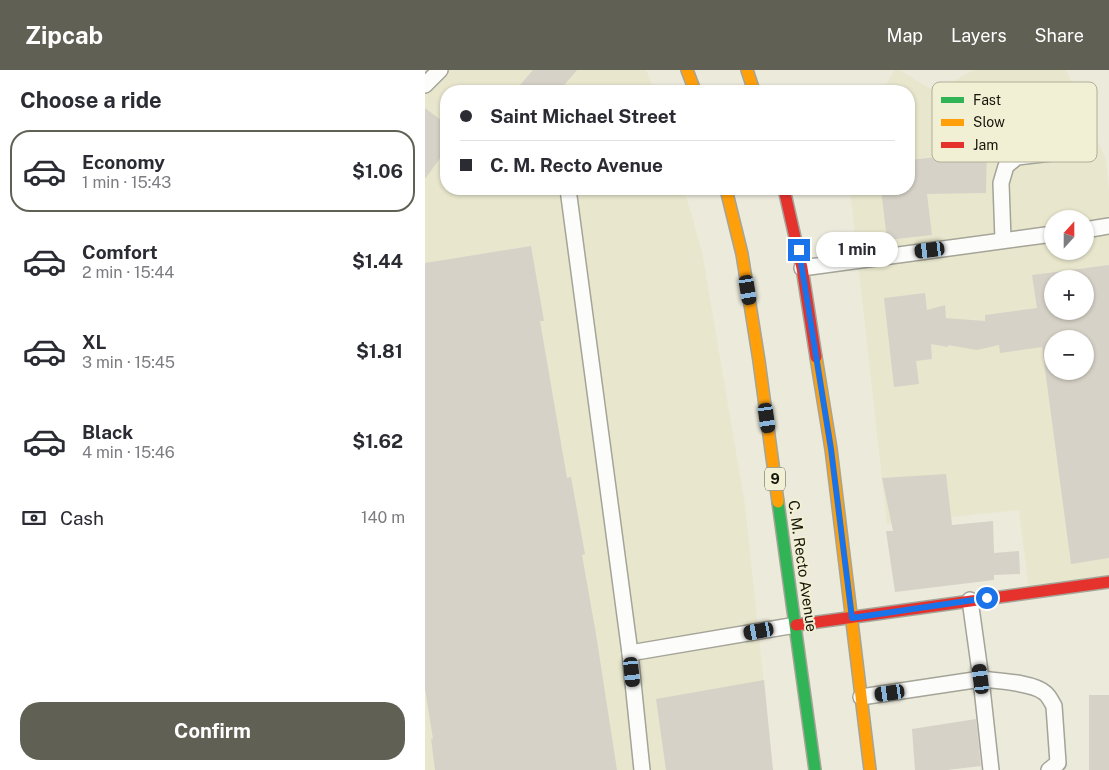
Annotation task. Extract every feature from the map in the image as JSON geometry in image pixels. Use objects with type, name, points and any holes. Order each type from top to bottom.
[{"type":"main road","points":[[687,70],[693,85]]},
{"type":"main road","points":[[747,70],[752,85]]},
{"type":"main road","name":"C. M. Recto Avenue","points":[[727,195],[742,254],[815,770]]},
{"type":"main road","points":[[785,195],[803,268],[831,449],[870,770]]},
{"type":"main road","points":[[796,625],[1109,582]]},
{"type":"lane","points":[[425,85],[440,70]]},
{"type":"lane","points":[[1003,240],[1001,183],[1006,166],[1011,162]]},
{"type":"lane","points":[[569,195],[630,653],[642,770]]},
{"type":"lane","points":[[1094,228],[1109,226]]},
{"type":"lane","points":[[803,268],[1044,235]]},
{"type":"lane","points":[[970,600],[991,770]]},
{"type":"lane","points":[[630,653],[796,625]]},
{"type":"lane","points":[[861,697],[981,679],[1036,687],[1045,692],[1053,706],[1058,763],[1049,770]]},
{"type":"shaded area","points":[[425,70],[646,70],[652,85],[440,85],[440,195],[686,195],[702,252],[745,505],[773,770],[425,770]]},
{"type":"shaded area","points":[[894,70],[899,70],[932,90],[932,162],[1097,162],[1097,140],[1106,160],[1109,192],[1109,587],[1030,598],[1019,510],[887,524],[851,195],[915,195],[915,85],[886,85]]},
{"type":"shaded area","points":[[974,70],[1066,70],[1071,82],[952,82]]},
{"type":"building","points":[[533,70],[577,70],[564,85],[520,85]]},
{"type":"building","points":[[425,108],[440,119],[440,158],[425,179]]},
{"type":"building","points":[[932,158],[932,162],[987,162],[986,193],[927,194],[932,235],[887,240],[882,195],[915,195],[915,159]]},
{"type":"building","points":[[531,246],[544,321],[540,321],[567,478],[571,477],[585,554],[582,555],[617,770],[435,770],[431,739],[433,739],[425,689],[425,263]]},
{"type":"building","points":[[1109,265],[1109,558],[1071,564],[1046,380],[1094,380],[1094,330],[1044,330],[1044,362],[1042,347],[1000,353],[999,345],[977,350],[931,344],[932,359],[916,361],[919,384],[894,387],[884,298],[925,293],[927,310],[945,305],[946,318],[985,321],[985,315],[1037,308],[1032,275],[1044,273],[1044,320],[1094,320],[1094,270],[1070,270]]},
{"type":"building","points":[[946,474],[952,525],[993,521],[994,553],[1019,551],[1020,574],[994,575],[994,580],[895,592],[886,531],[893,531],[882,478]]},
{"type":"building","points":[[764,680],[773,770],[666,770],[656,699]]},
{"type":"building","points":[[1089,695],[1109,695],[1109,770],[1089,770]]},
{"type":"building","points":[[976,719],[981,766],[947,770],[915,770],[912,729]]},
{"type":"traffic: fast","points":[[778,502],[815,770]]},
{"type":"traffic: slow","points":[[687,70],[693,85]]},
{"type":"traffic: slow","points":[[747,70],[752,85]]},
{"type":"traffic: slow","points":[[727,195],[742,254],[778,502]]},
{"type":"traffic: slow","points":[[816,357],[831,449],[870,770]]},
{"type":"traffic: jam","points":[[785,195],[802,268],[816,357]]},
{"type":"traffic: jam","points":[[796,625],[1109,582]]},
{"type":"route","points":[[799,250],[831,449],[852,618],[987,598]]}]
